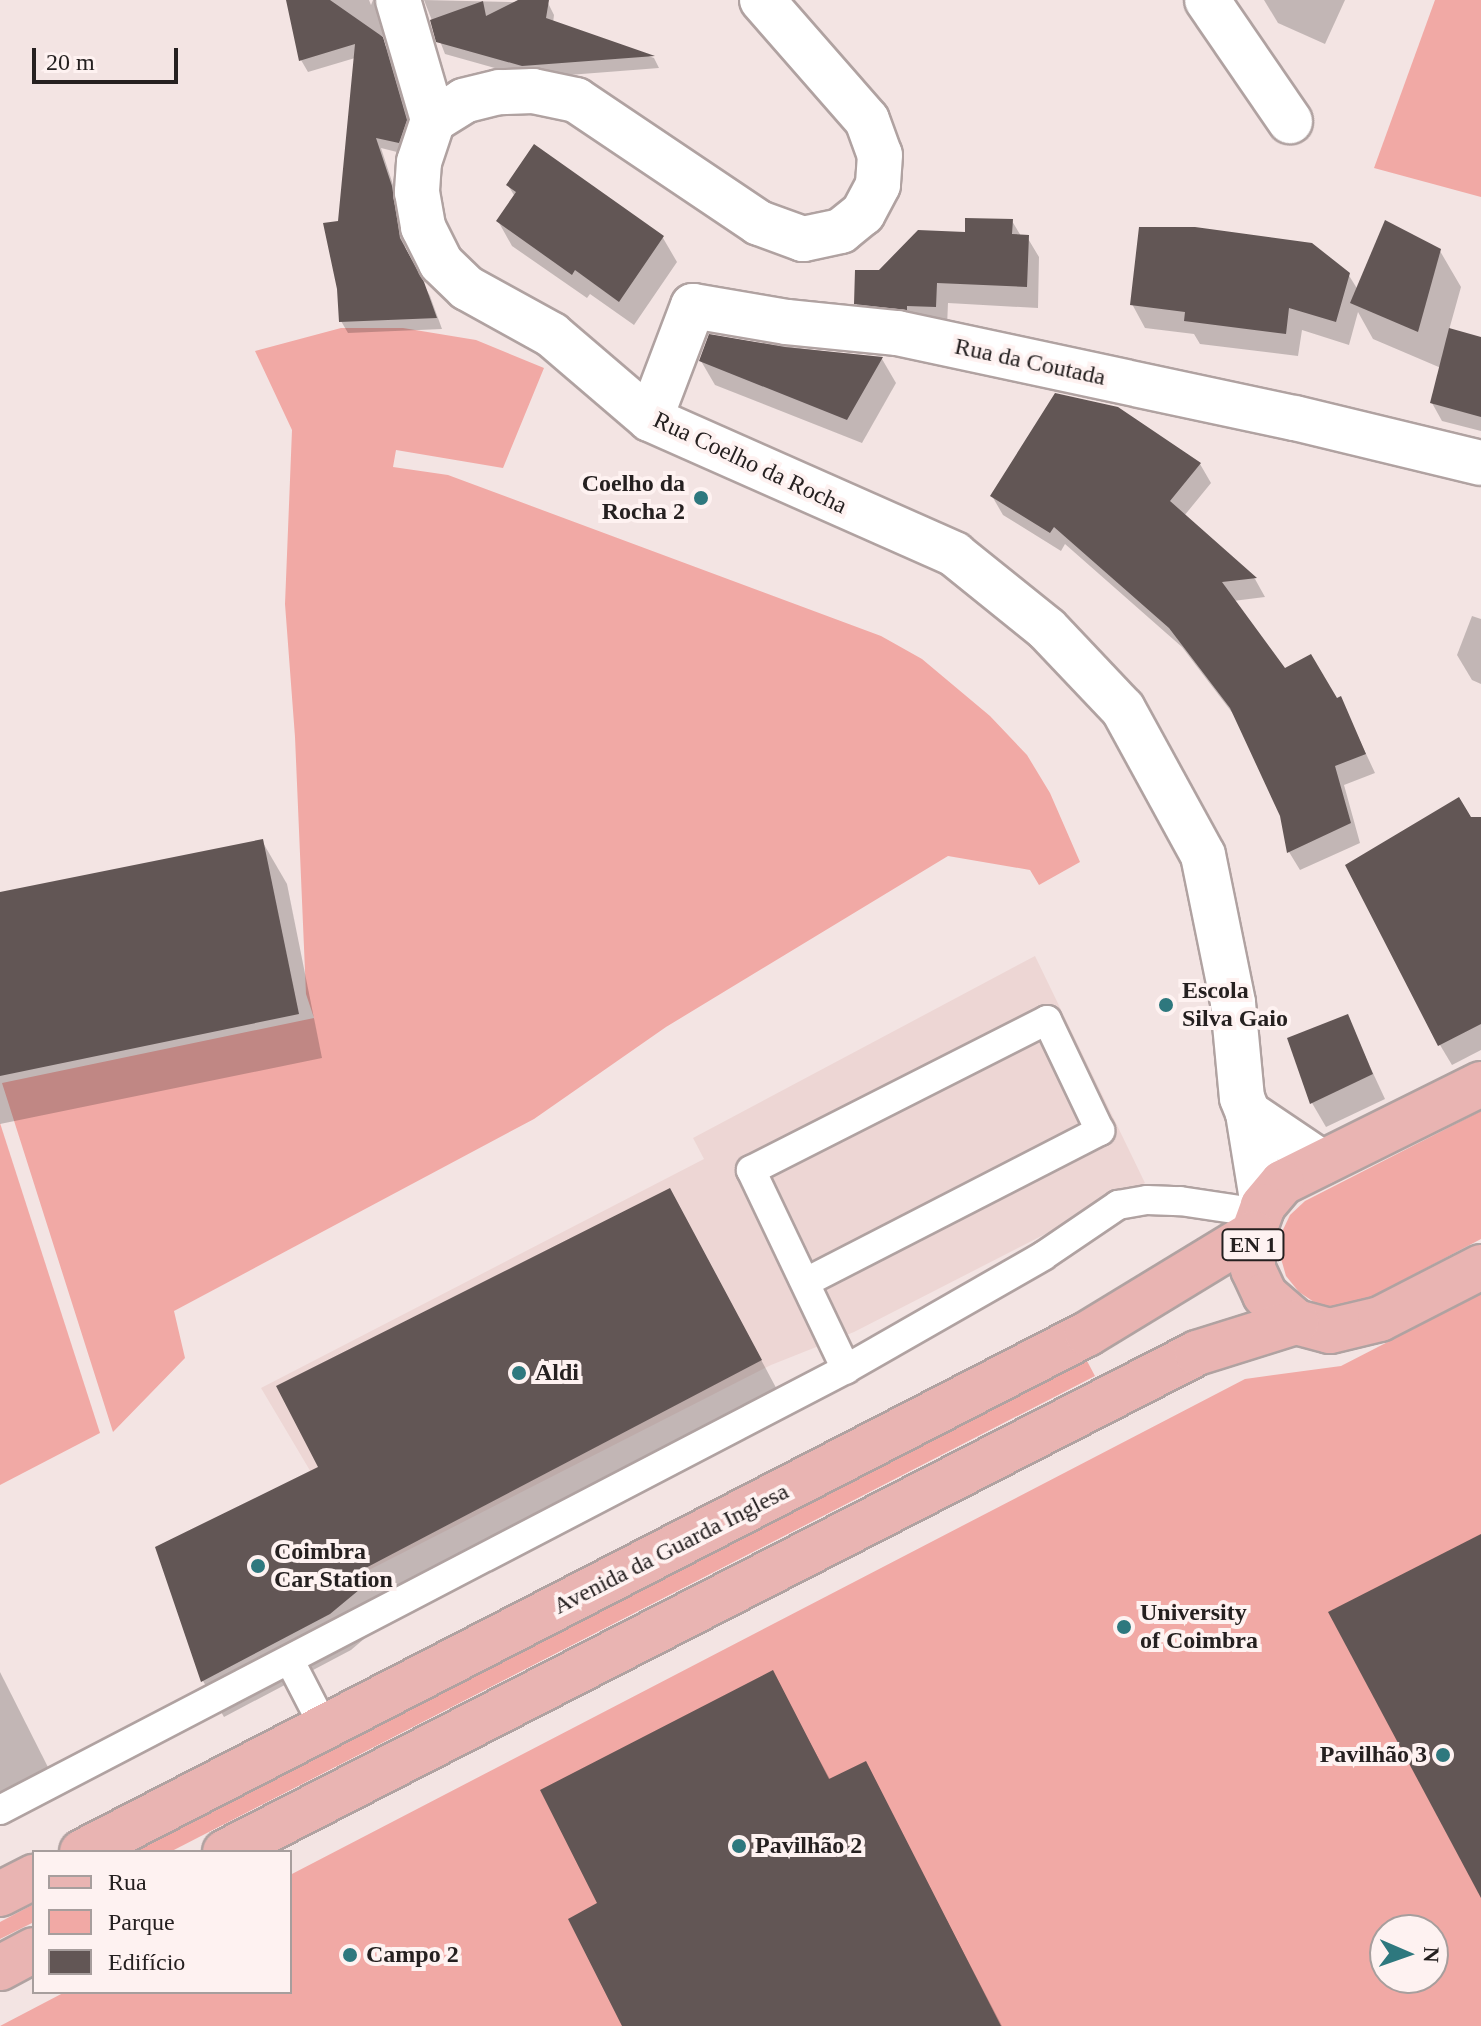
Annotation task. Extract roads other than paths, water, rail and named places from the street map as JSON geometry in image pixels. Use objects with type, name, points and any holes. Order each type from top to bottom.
[{"type":"main road","name":"EN 1","points":[[1481,1084],[1282,1183],[1259,1217],[1253,1269],[1265,1295],[1296,1322],[1330,1331],[1380,1319],[1481,1267]]},
{"type":"main road","name":"Avenida da Guarda Inglesa","points":[[86,1850],[1087,1334],[1259,1217]]},
{"type":"main road","points":[[229,1850],[1197,1353],[1296,1322]]},
{"type":"main road","points":[[0,1894],[32,1878]]},
{"type":"main road","points":[[0,1968],[32,1951]]},
{"type":"street","points":[[398,0],[433,120],[464,101],[499,92],[533,91],[576,100],[759,223],[803,239],[841,231],[863,213],[878,185],[880,155],[867,120],[762,0]]},
{"type":"street","points":[[1207,0],[1290,121]]},
{"type":"street","name":"Rua Coelho da Rocha","points":[[433,120],[419,162],[417,192],[423,227],[441,263],[467,288],[552,335],[650,419],[954,554],[1047,629],[1123,709],[1203,855],[1233,1003],[1242,1098],[1248,1113],[1259,1217]]},
{"type":"street","name":"Rua da Coutada","points":[[650,419],[693,306],[787,322],[897,333],[1295,418],[1481,463]]},
{"type":"street","points":[[1248,1113],[1322,1163]]},
{"type":"lane","points":[[806,1282],[1100,1131],[1047,1020],[751,1170],[846,1369]]},
{"type":"lane","points":[[0,1810],[846,1369],[1043,1256],[1118,1205],[1147,1200],[1180,1201],[1259,1217]]},
{"type":"lane","points":[[290,1661],[324,1727]]},
{"type":"place","name":"Coelho da Rocha 2","points":[[701,498]]},
{"type":"place","name":"Escola Silva Gaio","points":[[1166,1005]]},
{"type":"place","name":"Aldi","points":[[519,1373]]},
{"type":"place","name":"Coimbra Car Station","points":[[258,1566]]},
{"type":"place","name":"University of Coimbra","points":[[1124,1627]]},
{"type":"place","name":"Pavilhão 3","points":[[1443,1755]]},
{"type":"place","name":"Pavilhão 2","points":[[739,1846]]},
{"type":"place","name":"Campo 2","points":[[350,1955]]}]
